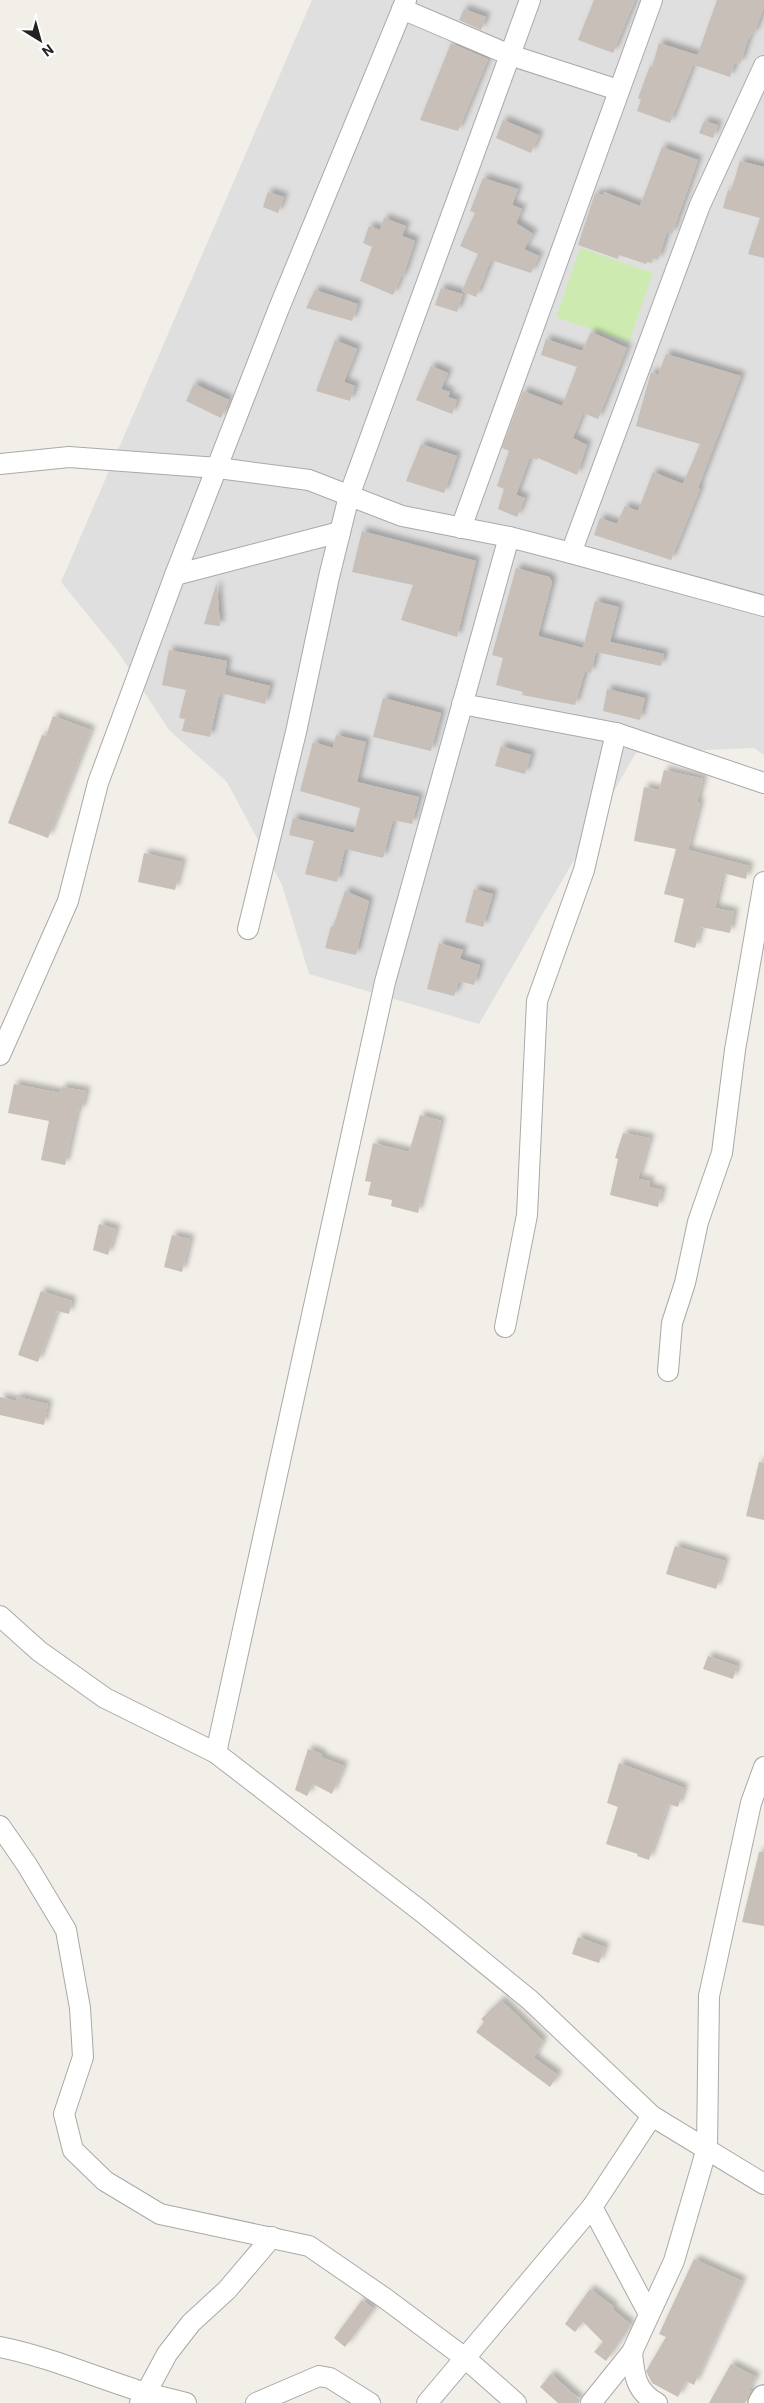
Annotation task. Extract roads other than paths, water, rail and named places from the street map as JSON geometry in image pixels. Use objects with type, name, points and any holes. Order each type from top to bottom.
[{"type":"street","points":[[248,929],[296,732],[349,496],[530,0]]},
{"type":"street","points":[[461,528],[652,0]]},
{"type":"street","points":[[0,1055],[68,901],[98,783],[175,575],[279,308],[404,5],[510,55],[618,90]]},
{"type":"street","points":[[571,552],[700,205],[764,66]]},
{"type":"street","points":[[0,464],[69,457],[218,468],[309,480],[402,516],[571,552],[764,606]]},
{"type":"street","points":[[175,575],[340,532]]},
{"type":"street","points":[[216,1753],[385,982],[509,538]]},
{"type":"street","points":[[462,704],[616,733],[764,782]]},
{"type":"street","points":[[505,1327],[527,1215],[537,1001],[584,870],[616,733]]},
{"type":"street","points":[[668,1371],[672,1323],[685,1282],[698,1222],[722,1153],[735,1050],[764,882]]},
{"type":"street","points":[[0,1616],[39,1651],[105,1698],[216,1753],[422,1912],[530,2000],[652,2116],[764,2184]]},
{"type":"street","points":[[591,2403],[632,2352],[674,2261],[707,2148],[709,1996],[751,1803],[764,1768]]},
{"type":"street","points":[[0,1826],[27,1865],[66,1930],[80,2008],[83,2057],[64,2114],[73,2150],[105,2181],[160,2214],[309,2246],[386,2299],[465,2358],[516,2403]]},
{"type":"street","points":[[427,2403],[592,2208],[652,2116]]},
{"type":"street","points":[[592,2208],[649,2314]]},
{"type":"street","points":[[143,2398],[166,2354],[185,2331],[227,2290],[272,2237]]},
{"type":"street","points":[[0,2347],[61,2363],[143,2398],[186,2403]]},
{"type":"street","points":[[632,2352],[634,2377],[640,2391],[656,2403]]},
{"type":"street","points":[[256,2403],[319,2376],[330,2378],[370,2403]]},
{"type":"street","points":[[761,2403],[764,2398]]}]
